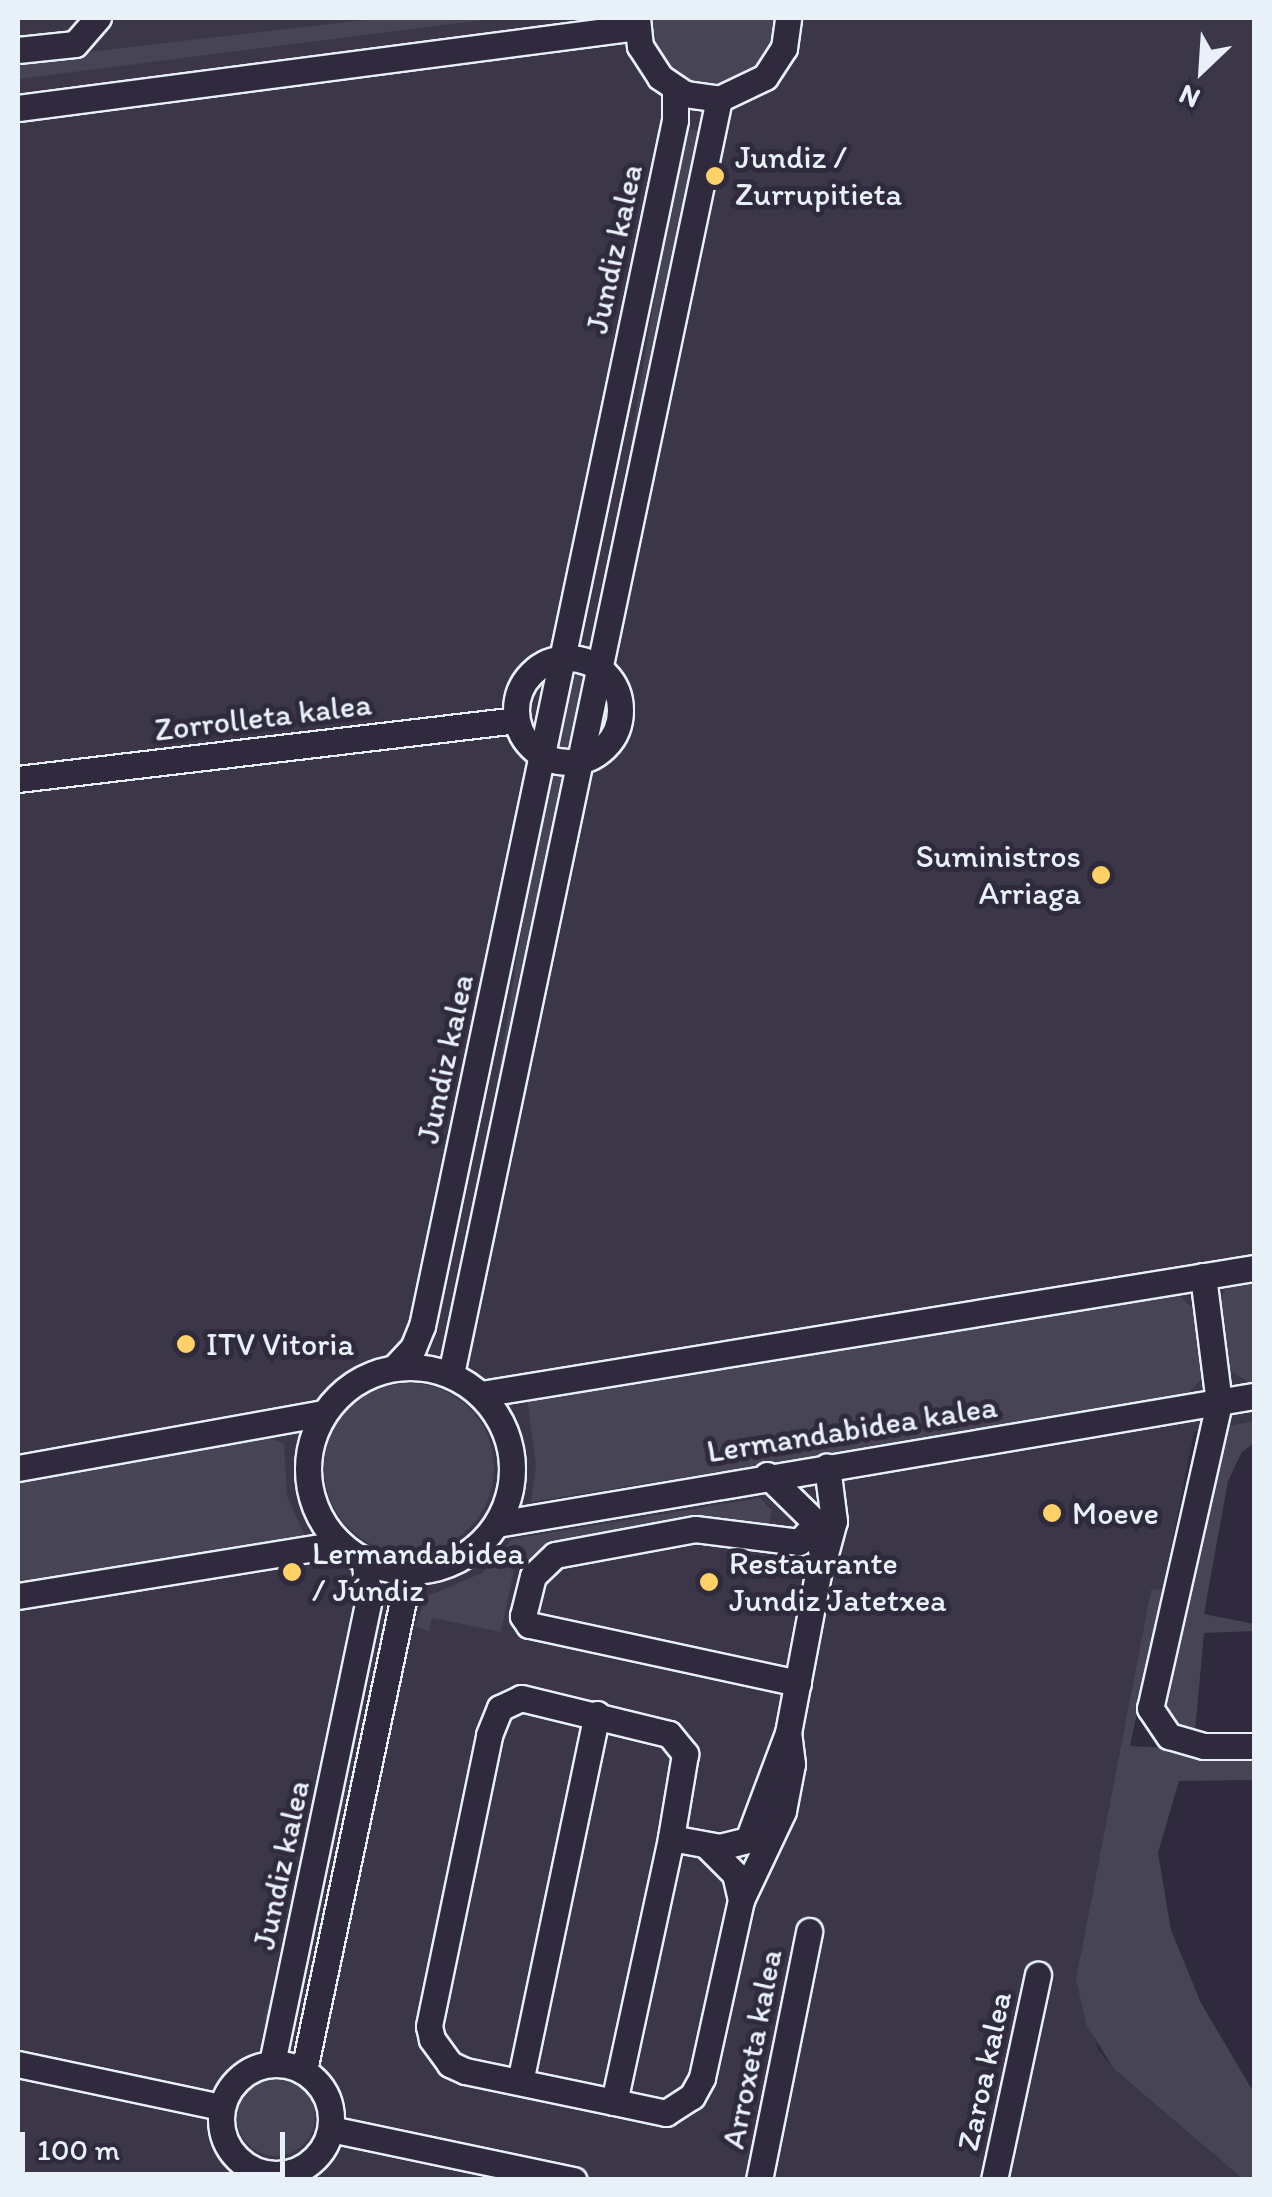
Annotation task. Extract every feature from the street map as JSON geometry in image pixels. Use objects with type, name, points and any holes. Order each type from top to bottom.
[{"type":"street","points":[[18,50],[75,44],[98,18]]},
{"type":"street","points":[[18,108],[637,22],[648,63],[675,89],[719,98],[766,77],[784,48],[788,18]]},
{"type":"street","name":"Jundiz kalea","points":[[395,1367],[414,1348],[422,1326],[674,120],[675,89]]},
{"type":"street","name":"Jundiz kalea","points":[[451,1374],[596,665],[719,98]]},
{"type":"street","points":[[576,763],[541,756],[520,734],[516,720],[530,672],[562,658],[596,665]]},
{"type":"street","name":"Zorrolleta kalea","points":[[18,779],[516,720]]},
{"type":"street","points":[[481,1394],[1254,1268]]},
{"type":"street","points":[[1203,1276],[1219,1403],[1150,1708],[1168,1736],[1204,1746],[1254,1746]]},
{"type":"street","points":[[395,1367],[451,1374],[481,1394],[506,1433],[512,1456],[510,1491],[497,1524],[459,1559],[409,1572],[365,1561],[340,1544],[321,1522],[306,1467],[323,1413],[354,1383],[395,1367]]},
{"type":"street","name":"Lermandabidea kalea","points":[[497,1524],[767,1475],[1254,1396]]},
{"type":"street","points":[[18,1468],[323,1413]]},
{"type":"street","points":[[670,1838],[706,1846],[734,1846],[756,1830],[788,1734],[834,1520],[827,1466]]},
{"type":"street","points":[[767,1475],[815,1525],[821,1568]]},
{"type":"street","points":[[798,1683],[529,1625],[523,1616],[533,1576],[555,1555],[696,1529],[799,1542],[815,1525]]},
{"type":"street","points":[[18,1596],[340,1544]]},
{"type":"street","name":"Jundiz kalea","points":[[272,2063],[368,1602],[365,1561]]},
{"type":"street","name":"Jundiz kalea","points":[[304,2070],[409,1572]]},
{"type":"street","points":[[614,2102],[670,1838],[681,1743],[652,1726],[521,1698],[500,1708],[489,1735],[429,2026],[450,2064],[520,2082],[614,2102],[666,2113],[692,2096],[702,2078],[742,1900],[783,1811],[792,1764],[788,1734]]},
{"type":"street","points":[[520,2082],[597,1714]]},
{"type":"street","points":[[706,1846],[735,1874],[742,1900]]},
{"type":"street","name":"Arroxeta kalea","points":[[759,2180],[809,1931]]},
{"type":"street","name":"Zaroa kalea","points":[[994,2180],[1038,1976]]},
{"type":"street","points":[[272,2063],[304,2070],[321,2085],[331,2129],[314,2160],[282,2174],[263,2176],[229,2149],[221,2107],[239,2076],[272,2063]]},
{"type":"street","points":[[18,2064],[221,2107]]},
{"type":"street","points":[[331,2129],[513,2173],[574,2180]]},
{"type":"shaded area","points":[[18,18],[1254,18],[1254,1421],[1194,1432],[1163,1589],[1151,1591],[1076,1979],[1098,2049],[1114,2069],[1243,2179],[18,2179]]},
{"type":"shaded area","points":[[382,18],[499,18],[18,79],[18,60]]},
{"type":"shaded area","points":[[649,18],[777,18],[777,27],[767,60],[731,86],[696,87],[667,69],[650,39]]},
{"type":"shaded area","points":[[681,128],[699,131],[616,652],[598,649]]},
{"type":"shaded area","points":[[567,670],[585,674],[567,748],[550,744]]},
{"type":"shaded area","points":[[547,768],[565,771],[473,1353],[455,1350]]},
{"type":"shaded area","points":[[1254,1278],[1254,1385],[1230,1371],[1218,1303],[1228,1285]]},
{"type":"shaded area","points":[[1175,1291],[1196,1312],[1204,1376],[1186,1396],[531,1502],[536,1465],[527,1398]]},
{"type":"shaded area","points":[[409,1383],[442,1389],[469,1408],[488,1435],[494,1468],[488,1501],[469,1528],[442,1547],[409,1553],[376,1547],[349,1528],[330,1501],[324,1468],[330,1435],[349,1408],[376,1389]]},
{"type":"shaded area","points":[[1254,1421],[1254,1443],[1242,1452],[1228,1481],[1204,1614],[1254,1624],[1254,1631],[1204,1633],[1195,1732],[1241,1735],[1192,1739],[1162,1715],[1216,1456],[1227,1426]]},
{"type":"shaded area","points":[[268,1437],[284,1444],[287,1496],[306,1538],[18,1584],[18,1477]]},
{"type":"shaded area","points":[[760,1498],[772,1511],[768,1530],[727,1520],[514,1570],[501,1632],[432,1618],[429,1631],[415,1627],[426,1597],[482,1573],[512,1539]]},
{"type":"shaded area","points":[[1163,1589],[1130,1746],[1254,1752],[1254,1780],[1179,1781],[1158,1853],[1171,1930],[1201,2003],[1254,2093],[1254,2179],[1243,2179],[1114,2069],[1086,2024],[1076,1979],[1151,1590]]},
{"type":"shaded area","points":[[339,1788],[348,1791],[272,2022],[264,2019]]},
{"type":"shaded area","points":[[276,2078],[304,2089],[315,2117],[304,2145],[276,2156],[248,2145],[237,2117],[248,2089]]},
{"type":"place","name":"Jundiz / Zurrupitieta","points":[[715,176]]},
{"type":"place","name":"Suministros Arriaga","points":[[1101,875]]},
{"type":"place","name":"ITV Vitoria","points":[[186,1344]]},
{"type":"place","name":"Moeve","points":[[1052,1513]]},
{"type":"place","name":"Lermandabidea / Júndiz","points":[[292,1572]]},
{"type":"place","name":"Restaurante Jundiz Jatetxea","points":[[709,1582]]}]
